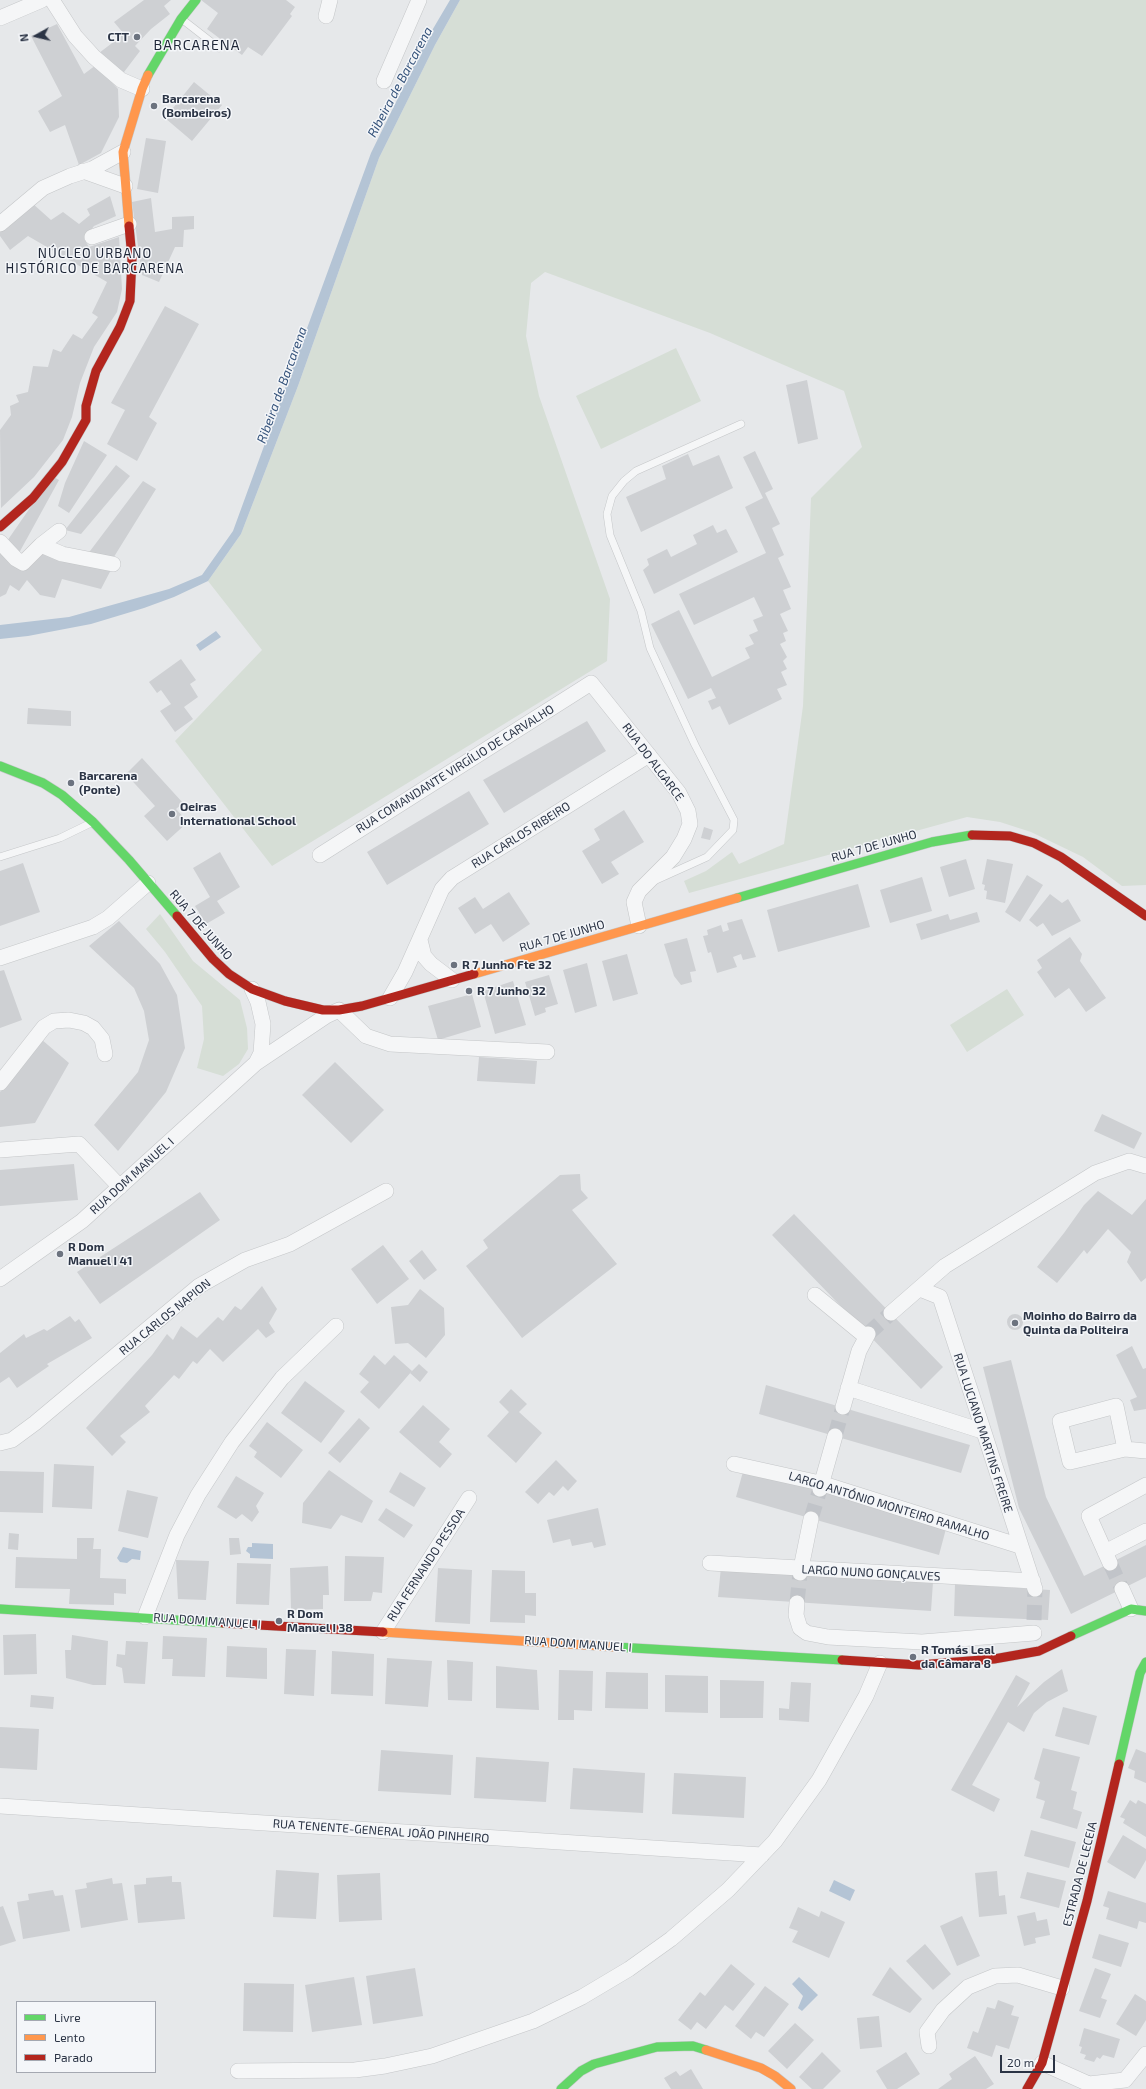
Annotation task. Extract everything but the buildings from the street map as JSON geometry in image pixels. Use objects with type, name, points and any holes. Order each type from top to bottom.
[{"type":"street","points":[[0,18],[42,0]]},
{"type":"street","points":[[52,0],[75,36],[94,57],[121,80],[142,89]]},
{"type":"street","points":[[0,527],[33,498],[62,462],[86,420],[86,406],[96,371],[120,327],[130,301],[132,258],[125,190],[123,152],[142,89],[151,69],[181,19],[196,0]]},
{"type":"street","points":[[326,16],[330,0]]},
{"type":"street","points":[[384,81],[419,0]]},
{"type":"street","points":[[0,224],[43,188],[83,172],[123,152]]},
{"type":"street","points":[[83,172],[125,190]]},
{"type":"street","points":[[92,237],[128,224]]},
{"type":"street","points":[[0,542],[16,559],[24,564],[41,545],[59,531]]},
{"type":"street","points":[[41,545],[62,554],[112,564]]},
{"type":"street","name":"RUA DO ALGARCE","points":[[591,683],[679,793],[688,811],[690,824],[684,839],[673,857],[639,891],[634,902],[639,926]]},
{"type":"street","name":"RUA COMANDANTE VIRGÍLIO DE CARVALHO","points":[[320,855],[591,683]]},
{"type":"street","name":"RUA CARLOS RIBEIRO","points":[[390,998],[399,985],[442,888],[452,878],[649,755]]},
{"type":"street","name":"RUA 7 DE JUNHO","points":[[0,766],[44,783],[62,795],[93,822],[213,959],[229,974],[252,989],[285,1001],[323,1010],[339,1010],[390,998],[932,842],[971,835],[1010,836],[1034,843],[1061,857],[1146,916]]},
{"type":"street","points":[[0,958],[93,926],[108,918],[148,883]]},
{"type":"street","points":[[420,940],[424,956],[431,964],[452,980]]},
{"type":"street","points":[[252,989],[258,1002],[263,1024],[261,1053],[256,1064]]},
{"type":"street","points":[[339,1010],[366,1036],[390,1044],[547,1052]]},
{"type":"street","name":"RUA DOM MANUEL I","points":[[0,1279],[82,1221],[256,1064],[320,1020],[339,1010]]},
{"type":"street","points":[[0,1083],[44,1026],[54,1021],[69,1020],[84,1023],[93,1028],[102,1039],[105,1054]]},
{"type":"street","points":[[0,1150],[79,1144],[120,1187]]},
{"type":"street","points":[[891,1313],[945,1266],[1095,1173],[1129,1161],[1146,1166]]},
{"type":"street","name":"RUA CARLOS NAPION","points":[[0,1443],[12,1440],[36,1423],[199,1286],[245,1260],[290,1244],[386,1191]]},
{"type":"street","name":"RUA LUCIANO MARTINS FREIRE","points":[[920,1289],[940,1297],[982,1431],[1034,1585]]},
{"type":"street","points":[[815,1295],[866,1335],[843,1407]]},
{"type":"street","points":[[145,1617],[177,1535],[198,1494],[232,1442],[282,1378],[336,1326]]},
{"type":"street","points":[[848,1388],[982,1431]]},
{"type":"street","points":[[1125,1449],[1116,1406],[1060,1421],[1070,1462],[1125,1449],[1146,1452]]},
{"type":"street","points":[[820,1486],[835,1436]]},
{"type":"street","name":"LARGO ANTÓNIO MONTEIRO RAMALHO","points":[[734,1464],[820,1486],[1020,1546]]},
{"type":"street","points":[[1146,1485],[1089,1516],[1107,1557],[1146,1531]]},
{"type":"street","name":"RUA FERNANDO PESSOA","points":[[383,1632],[469,1498]]},
{"type":"street","points":[[801,1571],[811,1519]]},
{"type":"street","name":"LARGO NUNO GONÇALVES","points":[[710,1563],[801,1571],[1034,1585]]},
{"type":"street","points":[[1122,1589],[1139,1610]]},
{"type":"street","points":[[797,1603],[796,1615],[800,1628],[807,1633],[828,1637],[922,1642],[1034,1626],[1039,1651]]},
{"type":"street","name":"RUA DOM MANUEL I","points":[[0,1609],[919,1665],[994,1660],[1039,1651],[1139,1610]]},
{"type":"street","name":"ESTRADA DE LECEIA","points":[[1027,2089],[1042,2063],[1087,1901],[1140,1673],[1146,1662]]},
{"type":"street","points":[[238,2071],[355,2070],[385,2066],[432,2056],[533,2021],[582,1998],[635,1965],[671,1939],[728,1890],[775,1841],[819,1780],[866,1696],[880,1663]]},
{"type":"street","name":"RUA TENENTE-GENERAL JOÃO PINHEIRO","points":[[0,1806],[762,1855]]},
{"type":"street","points":[[928,2046],[927,2032],[943,2010],[968,1987],[995,1976],[1018,1975],[1062,1988]]},
{"type":"street","points":[[561,2089],[581,2071],[594,2064],[657,2047],[693,2046],[761,2068],[775,2076],[791,2089]]},
{"type":"street","points":[[1042,2063],[1089,2084],[1124,2080],[1146,2054]]},
{"type":"lane","points":[[181,19],[219,48]]},
{"type":"lane","points":[[648,883],[707,857],[733,830],[734,820],[695,745],[650,648],[641,611],[610,535],[607,514],[612,496],[624,481],[636,471],[741,424]]},
{"type":"lane","points":[[0,857],[60,838],[93,822]]},
{"type":"shaded area","points":[[460,0],[1146,0],[1146,885],[1122,886],[1083,857],[1031,832],[1000,822],[967,817],[689,893],[684,881],[706,871],[732,852],[739,864],[784,844],[803,706],[811,498],[862,447],[844,391],[710,333],[545,272],[531,283],[526,336],[539,396],[610,599],[607,661],[272,866],[175,741],[262,650],[208,581],[241,534],[298,386],[379,158],[435,45]]},
{"type":"shaded area","points":[[676,348],[701,401],[601,449],[576,396]]},
{"type":"shaded area","points":[[160,914],[193,961],[240,1000],[247,1028],[248,1049],[239,1064],[223,1076],[197,1068],[204,1039],[202,1006],[165,952],[146,929]]},
{"type":"shaded area","points":[[1007,989],[1024,1015],[967,1052],[950,1025]]},
{"type":"water","points":[[450,0],[460,0],[435,45],[379,158],[298,386],[241,534],[208,581],[174,597],[91,624],[28,636],[0,639],[0,625],[69,617],[169,589],[202,575],[233,531],[371,153],[427,39]]},
{"type":"water","points":[[216,631],[221,637],[200,651],[196,645]]},
{"type":"water","points":[[252,1543],[273,1544],[273,1559],[250,1558],[250,1554],[246,1551],[248,1547],[252,1547]]},
{"type":"water","points":[[123,1547],[141,1551],[140,1560],[132,1559],[127,1563],[120,1562],[117,1558]]},
{"type":"water","points":[[834,1880],[855,1890],[850,1901],[829,1891]]},
{"type":"water","points":[[799,1977],[818,1995],[802,2011],[798,2008],[803,1996],[792,1984]]},
{"type":"tunnel","points":[[868,1334],[891,1313]]},
{"type":"tunnel","points":[[835,1436],[843,1407]]},
{"type":"tunnel","points":[[811,1519],[820,1489]]},
{"type":"tunnel","points":[[1110,1563],[1122,1589]]},
{"type":"tunnel","points":[[797,1603],[800,1573]]},
{"type":"tunnel","points":[[1034,1620],[1035,1589]]},
{"type":"traffic: fast","points":[[148,75],[181,19],[196,0]]},
{"type":"traffic: fast","points":[[0,766],[43,783],[62,795],[93,822],[129,860],[177,916]]},
{"type":"traffic: fast","points":[[737,898],[932,842],[972,835]]},
{"type":"traffic: fast","points":[[0,1609],[223,1623]]},
{"type":"traffic: fast","points":[[1071,1636],[1131,1609],[1146,1611]]},
{"type":"traffic: fast","points":[[616,1647],[842,1660]]},
{"type":"traffic: fast","points":[[1119,1764],[1140,1673],[1146,1662]]},
{"type":"traffic: fast","points":[[561,2089],[581,2071],[594,2064],[657,2047],[693,2046],[706,2050]]},
{"type":"traffic: slow","points":[[129,226],[123,152],[142,89],[148,75]]},
{"type":"traffic: slow","points":[[474,974],[737,898]]},
{"type":"traffic: slow","points":[[383,1632],[616,1647]]},
{"type":"traffic: slow","points":[[706,2050],[761,2068],[775,2076],[791,2089]]},
{"type":"traffic: jam","points":[[0,527],[33,498],[62,462],[86,420],[86,406],[96,371],[120,327],[130,301],[132,258],[129,226]]},
{"type":"traffic: jam","points":[[972,835],[1010,836],[1034,843],[1061,857],[1146,916]]},
{"type":"traffic: jam","points":[[177,916],[213,959],[229,974],[252,989],[285,1001],[323,1010],[339,1010],[362,1006],[474,974]]},
{"type":"traffic: jam","points":[[223,1623],[383,1632]]},
{"type":"traffic: jam","points":[[842,1660],[919,1665],[994,1659],[1039,1651],[1071,1636]]},
{"type":"traffic: jam","points":[[1027,2089],[1042,2063],[1087,1901],[1119,1764]]},
{"type":"place","name":"CTT","points":[[137,37]]},
{"type":"place","name":"Barcarena (Bombeiros)","points":[[154,106]]},
{"type":"place","name":"Barcarena (Ponte)","points":[[71,783]]},
{"type":"place","name":"Oeiras International School","points":[[172,814]]},
{"type":"place","name":"R 7 Junho Fte 32","points":[[454,965]]},
{"type":"place","name":"R 7 Junho 32","points":[[469,991]]},
{"type":"place","name":"R Dom Manuel I 41","points":[[60,1254]]},
{"type":"place","name":"Moinho do Bairro da Quinta da Politeira","points":[[1015,1323]]},
{"type":"place","name":"R Dom Manuel I 38","points":[[279,1621]]},
{"type":"place","name":"R Tomás Leal da Câmara 8","points":[[913,1657]]},
{"type":"district","name":"BARCARENA","points":[[197,45]]},
{"type":"district","name":"NÚCLEO URBANO HISTÓRICO DE BARCARENA","points":[[95,262]]},
{"type":"water label","name":"Ribeira de Barcarena","points":[[400,82]]},
{"type":"water label","name":"Ribeira de Barcarena","points":[[282,385]]}]
